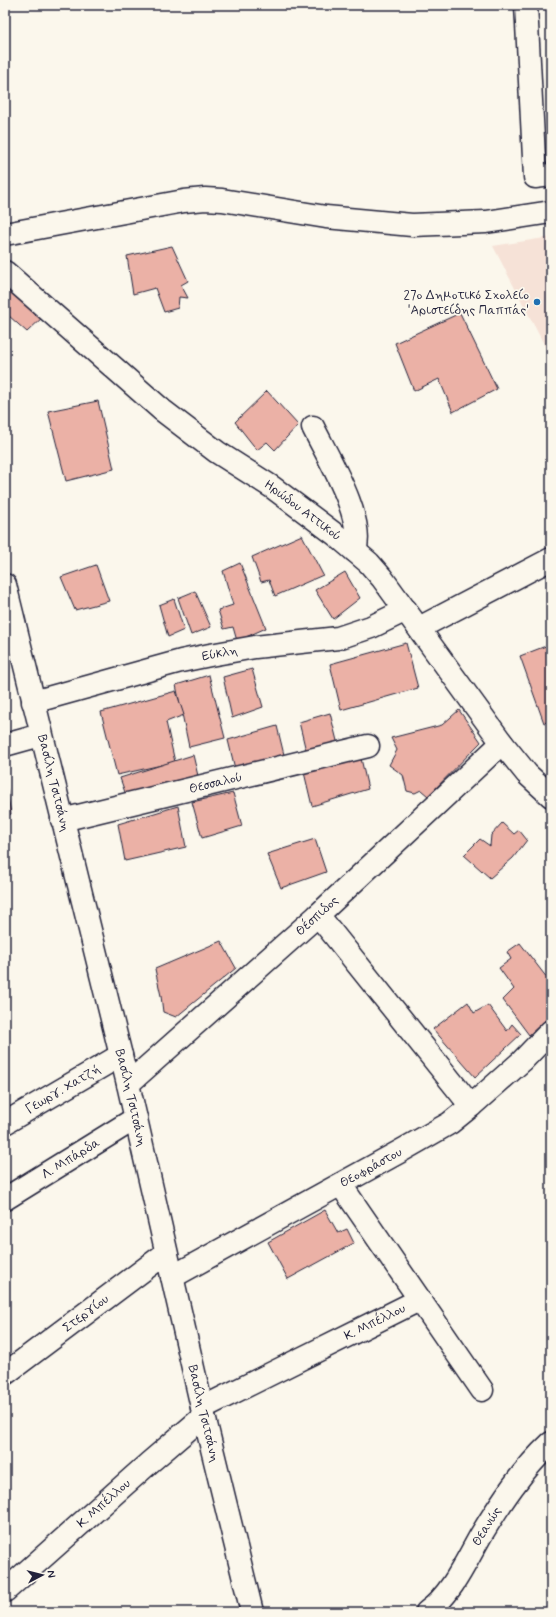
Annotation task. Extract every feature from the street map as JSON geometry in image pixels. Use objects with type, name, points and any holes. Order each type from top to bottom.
[{"type":"street","points":[[526,5],[535,178],[551,175]]},
{"type":"street","points":[[5,234],[184,201],[205,199],[222,200],[326,217],[412,225],[486,222],[551,212]]},
{"type":"street","name":"Ηρώδου Αττικού","points":[[5,272],[162,410],[216,452],[283,496],[355,551],[382,578],[502,743],[527,774],[551,796]]},
{"type":"street","points":[[313,427],[352,511],[356,535],[355,551]]},
{"type":"street","points":[[419,628],[551,559]]},
{"type":"street","name":"Βασίλη Τσιτσάνη","points":[[6,593],[121,1054],[203,1412],[252,1612]]},
{"type":"street","name":"Εύκλη","points":[[33,702],[181,661],[254,647],[338,638],[371,627],[406,610]]},
{"type":"street","points":[[5,745],[42,735]]},
{"type":"street","name":"Θέσπιδος","points":[[128,1084],[318,915],[502,743]]},
{"type":"street","name":"Θεσσαλού","points":[[62,820],[368,746]]},
{"type":"street","points":[[318,915],[471,1106]]},
{"type":"street","name":"Θεοφράστου","points":[[172,1277],[436,1132],[471,1106],[522,1061],[551,1031]]},
{"type":"street","name":"Γεωργ. Χατζή","points":[[5,1123],[121,1054]]},
{"type":"street","name":"Λ. Μπάρδα","points":[[5,1200],[136,1118]]},
{"type":"street","points":[[341,1185],[482,1390]]},
{"type":"street","name":"Στεργίου","points":[[5,1374],[166,1253]]},
{"type":"street","name":"Κ. Μπέλλου","points":[[5,1592],[203,1412],[419,1300]]},
{"type":"street","name":"Θεανώς","points":[[429,1612],[450,1588],[492,1517],[521,1475],[551,1443]]},
{"type":"shaded area","name":"27ο Δημοτικό Σχολείο 'Αριστείδης Παππάς'","points":[[551,237],[551,358],[493,246]]},
{"type":"building","points":[[172,246],[188,281],[181,285],[188,298],[179,297],[178,308],[164,312],[155,288],[133,294],[127,256]]},
{"type":"building","points":[[5,281],[44,316],[27,332],[9,316],[5,320]]},
{"type":"building","points":[[460,313],[497,389],[453,412],[439,379],[414,391],[395,343]]},
{"type":"building","points":[[267,391],[298,425],[275,450],[267,442],[257,450],[235,422]]},
{"type":"building","points":[[98,401],[114,469],[66,481],[48,411]]},
{"type":"building","points":[[302,535],[323,575],[275,596],[269,580],[261,582],[252,557]]},
{"type":"building","points":[[240,563],[266,628],[237,641],[233,627],[224,629],[218,610],[233,605],[223,571]]},
{"type":"building","points":[[96,565],[109,601],[75,610],[61,577]]},
{"type":"building","points":[[345,572],[360,598],[333,619],[315,590]]},
{"type":"building","points":[[195,591],[211,627],[191,635],[178,598]]},
{"type":"building","points":[[174,599],[184,630],[168,637],[159,605]]},
{"type":"building","points":[[406,643],[418,688],[341,710],[330,664]]},
{"type":"building","points":[[551,644],[551,721],[544,723],[520,656]]},
{"type":"building","points":[[252,669],[263,707],[232,718],[223,677]]},
{"type":"building","points":[[209,675],[225,738],[189,747],[176,685]]},
{"type":"building","points":[[176,691],[184,715],[166,722],[175,762],[117,775],[101,712]]},
{"type":"building","points":[[459,710],[481,742],[428,796],[421,790],[415,793],[407,791],[403,775],[389,765],[397,750],[391,738],[442,725]]},
{"type":"building","points":[[330,713],[338,745],[306,751],[299,722]]},
{"type":"building","points":[[277,726],[285,759],[236,773],[228,740]]},
{"type":"building","points":[[360,754],[368,789],[312,806],[303,768]]},
{"type":"building","points":[[193,755],[199,780],[128,801],[120,778]]},
{"type":"building","points":[[5,779],[11,814],[5,816]]},
{"type":"building","points":[[233,793],[242,826],[202,838],[192,802]]},
{"type":"building","points":[[178,806],[186,847],[125,861],[118,824]]},
{"type":"building","points":[[502,823],[514,834],[519,830],[527,840],[513,858],[490,878],[464,855],[480,839],[490,846],[491,835]]},
{"type":"building","points":[[315,839],[326,872],[281,888],[267,854]]},
{"type":"building","points":[[221,941],[236,968],[176,1017],[163,1012],[155,969]]},
{"type":"building","points":[[520,943],[551,983],[551,1015],[529,1035],[503,1000],[514,989],[499,968],[511,959],[507,952]]},
{"type":"building","points":[[468,1002],[474,1013],[488,1005],[507,1031],[512,1024],[521,1034],[475,1077],[433,1029]]},
{"type":"building","points":[[325,1210],[338,1233],[347,1229],[354,1243],[288,1279],[268,1242]]},
{"type":"place","name":"27ο Δημοτικό Σχολείο 'Αριστείδης Παππάς'","points":[[537,302]]}]
